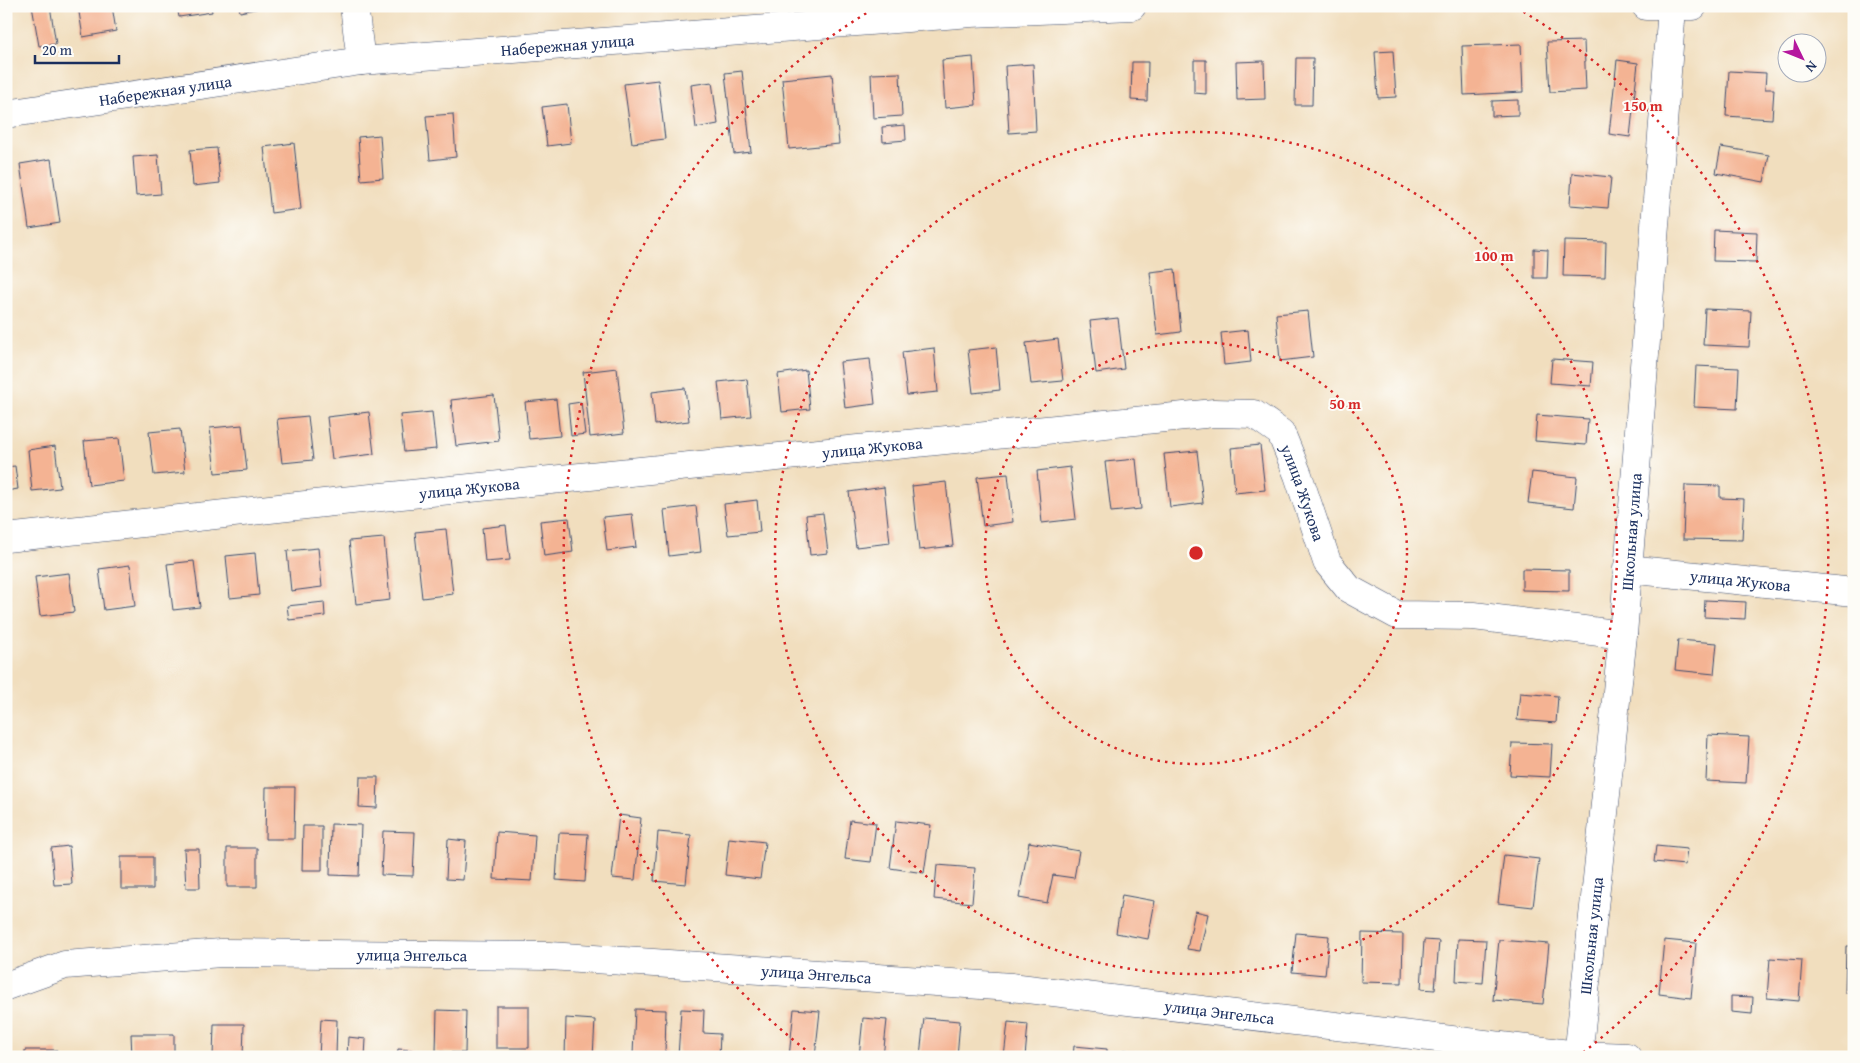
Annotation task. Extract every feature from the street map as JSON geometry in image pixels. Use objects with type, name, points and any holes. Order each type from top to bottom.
[{"type":"street","points":[[354,6],[361,61]]},
{"type":"street","name":"Набережная улица","points":[[6,114],[361,61],[971,14],[1132,6]]},
{"type":"street","name":"Школьная улица","points":[[1578,1056],[1623,635],[1670,7]]},
{"type":"street","name":"улица Жукова","points":[[6,538],[342,501],[1214,413],[1254,414],[1281,433],[1298,474],[1327,562],[1349,589],[1397,615],[1474,616],[1623,635]]},
{"type":"street","name":"улица Жукова","points":[[1627,569],[1854,592]]},
{"type":"street","name":"улица Энгельса","points":[[6,986],[65,965],[221,953],[548,956],[1011,987],[1578,1056],[1627,1057]]},
{"type":"building","points":[[32,6],[50,6],[56,44],[39,46]]},
{"type":"building","points":[[78,6],[112,6],[116,31],[83,37]]},
{"type":"building","points":[[177,6],[211,6],[212,12],[179,17]]},
{"type":"building","points":[[239,6],[265,6],[265,7],[240,12]]},
{"type":"building","points":[[1584,41],[1586,90],[1550,92],[1547,42]]},
{"type":"building","points":[[1521,44],[1523,92],[1464,95],[1462,46]]},
{"type":"building","points":[[1393,51],[1396,97],[1378,98],[1375,52]]},
{"type":"building","points":[[973,57],[976,105],[945,108],[942,60]]},
{"type":"building","points":[[1296,58],[1313,58],[1312,105],[1295,105]]},
{"type":"building","points":[[1194,60],[1206,60],[1206,94],[1194,93]]},
{"type":"building","points":[[1617,60],[1638,63],[1630,137],[1609,134]]},
{"type":"building","points":[[1264,61],[1265,99],[1237,100],[1236,62]]},
{"type":"building","points":[[1132,62],[1148,62],[1147,101],[1131,100]]},
{"type":"building","points":[[1033,64],[1036,131],[1009,133],[1005,66]]},
{"type":"building","points":[[742,71],[751,152],[734,154],[725,73]]},
{"type":"building","points":[[1729,71],[1766,73],[1765,89],[1774,89],[1772,119],[1726,116]]},
{"type":"building","points":[[900,73],[902,116],[873,118],[871,74]]},
{"type":"building","points":[[832,74],[839,144],[789,149],[782,79]]},
{"type":"building","points":[[658,80],[665,139],[632,143],[624,84]]},
{"type":"building","points":[[712,82],[718,124],[696,128],[691,85]]},
{"type":"building","points":[[1518,100],[1518,115],[1492,116],[1492,101]]},
{"type":"building","points":[[567,104],[571,143],[547,146],[542,107]]},
{"type":"building","points":[[453,114],[456,157],[430,160],[426,116]]},
{"type":"building","points":[[905,125],[906,140],[883,142],[882,127]]},
{"type":"building","points":[[380,135],[383,178],[361,180],[358,137]]},
{"type":"building","points":[[294,143],[301,209],[271,213],[264,147]]},
{"type":"building","points":[[1721,147],[1769,155],[1764,182],[1716,173]]},
{"type":"building","points":[[217,148],[220,183],[193,186],[190,150]]},
{"type":"building","points":[[158,155],[161,194],[136,196],[133,157]]},
{"type":"building","points":[[51,159],[60,223],[29,228],[20,164]]},
{"type":"building","points":[[1572,173],[1611,177],[1608,208],[1570,205]]},
{"type":"building","points":[[1714,230],[1757,232],[1756,262],[1713,261]]},
{"type":"building","points":[[1564,241],[1606,242],[1605,277],[1563,276]]},
{"type":"building","points":[[1534,249],[1548,250],[1547,278],[1534,278]]},
{"type":"building","points":[[1175,269],[1181,332],[1157,335],[1150,272]]},
{"type":"building","points":[[1705,309],[1751,311],[1749,347],[1703,345]]},
{"type":"building","points":[[1308,311],[1313,357],[1280,361],[1276,314]]},
{"type":"building","points":[[1118,318],[1124,369],[1096,373],[1090,321]]},
{"type":"building","points":[[1248,330],[1251,362],[1224,365],[1221,333]]},
{"type":"building","points":[[1058,339],[1063,381],[1031,384],[1026,343]]},
{"type":"building","points":[[996,347],[1000,390],[973,393],[968,350]]},
{"type":"building","points":[[934,348],[938,392],[907,395],[902,352]]},
{"type":"building","points":[[870,359],[875,404],[845,408],[840,362]]},
{"type":"building","points":[[1552,359],[1593,362],[1591,386],[1550,383]]},
{"type":"building","points":[[1696,366],[1739,368],[1737,409],[1694,407]]},
{"type":"building","points":[[617,368],[624,433],[590,437],[583,372]]},
{"type":"building","points":[[806,370],[810,409],[782,412],[778,374]]},
{"type":"building","points":[[747,379],[751,416],[722,419],[718,382]]},
{"type":"building","points":[[685,388],[689,421],[655,425],[652,392]]},
{"type":"building","points":[[494,395],[499,441],[456,446],[451,400]]},
{"type":"building","points":[[556,399],[560,436],[529,439],[525,402]]},
{"type":"building","points":[[581,402],[585,434],[571,436],[568,404]]},
{"type":"building","points":[[369,412],[374,454],[332,459],[327,417]]},
{"type":"building","points":[[432,412],[436,449],[404,452],[400,415]]},
{"type":"building","points":[[1537,415],[1588,419],[1586,445],[1535,441]]},
{"type":"building","points":[[308,416],[313,460],[282,463],[277,419]]},
{"type":"building","points":[[242,425],[247,470],[215,473],[210,428]]},
{"type":"building","points":[[180,429],[185,472],[154,475],[149,432]]},
{"type":"building","points":[[119,438],[124,481],[89,485],[84,441]]},
{"type":"building","points":[[1260,445],[1265,490],[1235,493],[1231,448]]},
{"type":"building","points":[[55,446],[60,488],[32,491],[28,450]]},
{"type":"building","points":[[1197,451],[1203,503],[1170,507],[1164,454]]},
{"type":"building","points":[[1136,459],[1141,509],[1111,512],[1105,462]]},
{"type":"building","points":[[15,466],[18,489],[6,491],[6,467]]},
{"type":"building","points":[[1070,467],[1076,519],[1042,523],[1037,471]]},
{"type":"building","points":[[1532,472],[1577,477],[1574,508],[1528,503]]},
{"type":"building","points":[[1008,474],[1013,522],[983,526],[977,477]]},
{"type":"building","points":[[946,482],[953,546],[919,550],[912,486]]},
{"type":"building","points":[[1685,485],[1720,486],[1720,498],[1744,499],[1742,540],[1683,539]]},
{"type":"building","points":[[884,487],[890,543],[856,547],[849,492]]},
{"type":"building","points":[[757,500],[760,532],[728,535],[724,504]]},
{"type":"building","points":[[696,506],[701,552],[669,556],[664,510]]},
{"type":"building","points":[[823,513],[828,553],[810,555],[806,515]]},
{"type":"building","points":[[632,514],[636,547],[607,551],[603,517]]},
{"type":"building","points":[[569,518],[573,552],[544,556],[540,521]]},
{"type":"building","points":[[506,525],[510,560],[485,562],[482,528]]},
{"type":"building","points":[[446,529],[453,594],[422,598],[415,532]]},
{"type":"building","points":[[384,538],[390,600],[356,604],[349,541]]},
{"type":"building","points":[[318,548],[322,587],[291,591],[287,551]]},
{"type":"building","points":[[255,553],[259,595],[230,598],[226,556]]},
{"type":"building","points":[[194,561],[200,607],[173,610],[167,564]]},
{"type":"building","points":[[130,565],[135,606],[104,610],[99,569]]},
{"type":"building","points":[[1522,569],[1569,570],[1569,591],[1522,590]]},
{"type":"building","points":[[69,573],[74,612],[40,616],[35,577]]},
{"type":"building","points":[[6,595],[11,624],[6,625]]},
{"type":"building","points":[[1705,600],[1746,602],[1745,619],[1704,617]]},
{"type":"building","points":[[324,602],[325,616],[289,620],[287,606]]},
{"type":"building","points":[[1678,640],[1717,643],[1714,674],[1675,670]]},
{"type":"building","points":[[1520,693],[1558,696],[1556,723],[1517,720]]},
{"type":"building","points":[[1708,735],[1749,737],[1746,783],[1706,781]]},
{"type":"building","points":[[1512,743],[1552,744],[1550,777],[1510,775]]},
{"type":"building","points":[[360,777],[378,777],[377,808],[359,807]]},
{"type":"building","points":[[266,787],[295,787],[294,839],[265,839]]},
{"type":"building","points":[[619,815],[641,818],[635,880],[612,878]]},
{"type":"building","points":[[850,820],[876,823],[871,862],[845,859]]},
{"type":"building","points":[[896,821],[931,825],[924,873],[890,868]]},
{"type":"building","points":[[331,824],[361,825],[359,876],[330,875]]},
{"type":"building","points":[[303,826],[322,826],[322,870],[302,870]]},
{"type":"building","points":[[383,831],[415,832],[413,876],[381,875]]},
{"type":"building","points":[[497,832],[535,835],[532,881],[494,879]]},
{"type":"building","points":[[658,832],[691,835],[686,884],[654,881]]},
{"type":"building","points":[[559,833],[588,834],[585,882],[556,880]]},
{"type":"building","points":[[729,838],[765,842],[760,879],[725,875]]},
{"type":"building","points":[[448,839],[466,841],[463,880],[446,879]]},
{"type":"building","points":[[1029,842],[1079,851],[1074,878],[1053,875],[1047,903],[1019,898]]},
{"type":"building","points":[[69,846],[72,884],[54,885],[51,848]]},
{"type":"building","points":[[1656,846],[1687,849],[1685,865],[1654,862]]},
{"type":"building","points":[[227,848],[257,848],[257,887],[227,887]]},
{"type":"building","points":[[184,849],[199,849],[200,888],[186,888]]},
{"type":"building","points":[[1504,855],[1539,859],[1533,907],[1498,903]]},
{"type":"building","points":[[121,857],[153,857],[153,889],[121,889]]},
{"type":"building","points":[[937,865],[975,868],[972,903],[934,899]]},
{"type":"building","points":[[1122,895],[1155,901],[1148,939],[1116,933]]},
{"type":"building","points":[[1195,911],[1208,914],[1200,951],[1187,949]]},
{"type":"building","points":[[1296,933],[1329,936],[1325,975],[1292,972]]},
{"type":"building","points":[[1362,933],[1403,934],[1402,983],[1361,982]]},
{"type":"building","points":[[1458,939],[1486,940],[1483,983],[1456,981]]},
{"type":"building","points":[[1424,940],[1439,941],[1435,990],[1421,989]]},
{"type":"building","points":[[1499,940],[1549,944],[1543,1004],[1493,1000]]},
{"type":"building","points":[[1664,940],[1696,943],[1691,998],[1659,994]]},
{"type":"building","points":[[1846,946],[1854,946],[1854,993],[1845,993]]},
{"type":"building","points":[[1770,958],[1802,960],[1799,1001],[1767,998]]},
{"type":"building","points":[[1731,996],[1753,997],[1752,1014],[1731,1012]]},
{"type":"building","points":[[496,1006],[529,1006],[529,1048],[496,1048]]},
{"type":"building","points":[[635,1009],[666,1010],[665,1056],[633,1055]]},
{"type":"building","points":[[681,1009],[704,1010],[703,1033],[720,1034],[719,1057],[678,1057]]},
{"type":"building","points":[[794,1009],[820,1011],[815,1057],[789,1057]]},
{"type":"building","points":[[437,1010],[466,1011],[465,1053],[436,1052]]},
{"type":"building","points":[[566,1018],[595,1020],[593,1057],[565,1057]]},
{"type":"building","points":[[863,1018],[887,1020],[883,1057],[859,1057]]},
{"type":"building","points":[[924,1018],[960,1021],[957,1057],[920,1056]]},
{"type":"building","points":[[321,1019],[337,1020],[336,1057],[319,1057]]},
{"type":"building","points":[[1008,1022],[1028,1024],[1025,1057],[1004,1057]]},
{"type":"building","points":[[214,1024],[244,1024],[243,1057],[213,1057]]},
{"type":"building","points":[[131,1034],[174,1034],[174,1057],[132,1057]]},
{"type":"building","points":[[348,1037],[366,1039],[365,1057],[347,1057]]},
{"type":"building","points":[[1074,1046],[1107,1049],[1107,1057],[1073,1057]]},
{"type":"building","points":[[398,1049],[412,1050],[411,1057],[397,1057]]},
{"type":"building","points":[[25,1050],[57,1050],[57,1057],[25,1057]]},
{"type":"building","points":[[1124,1050],[1153,1053],[1153,1057],[1123,1057]]}]
